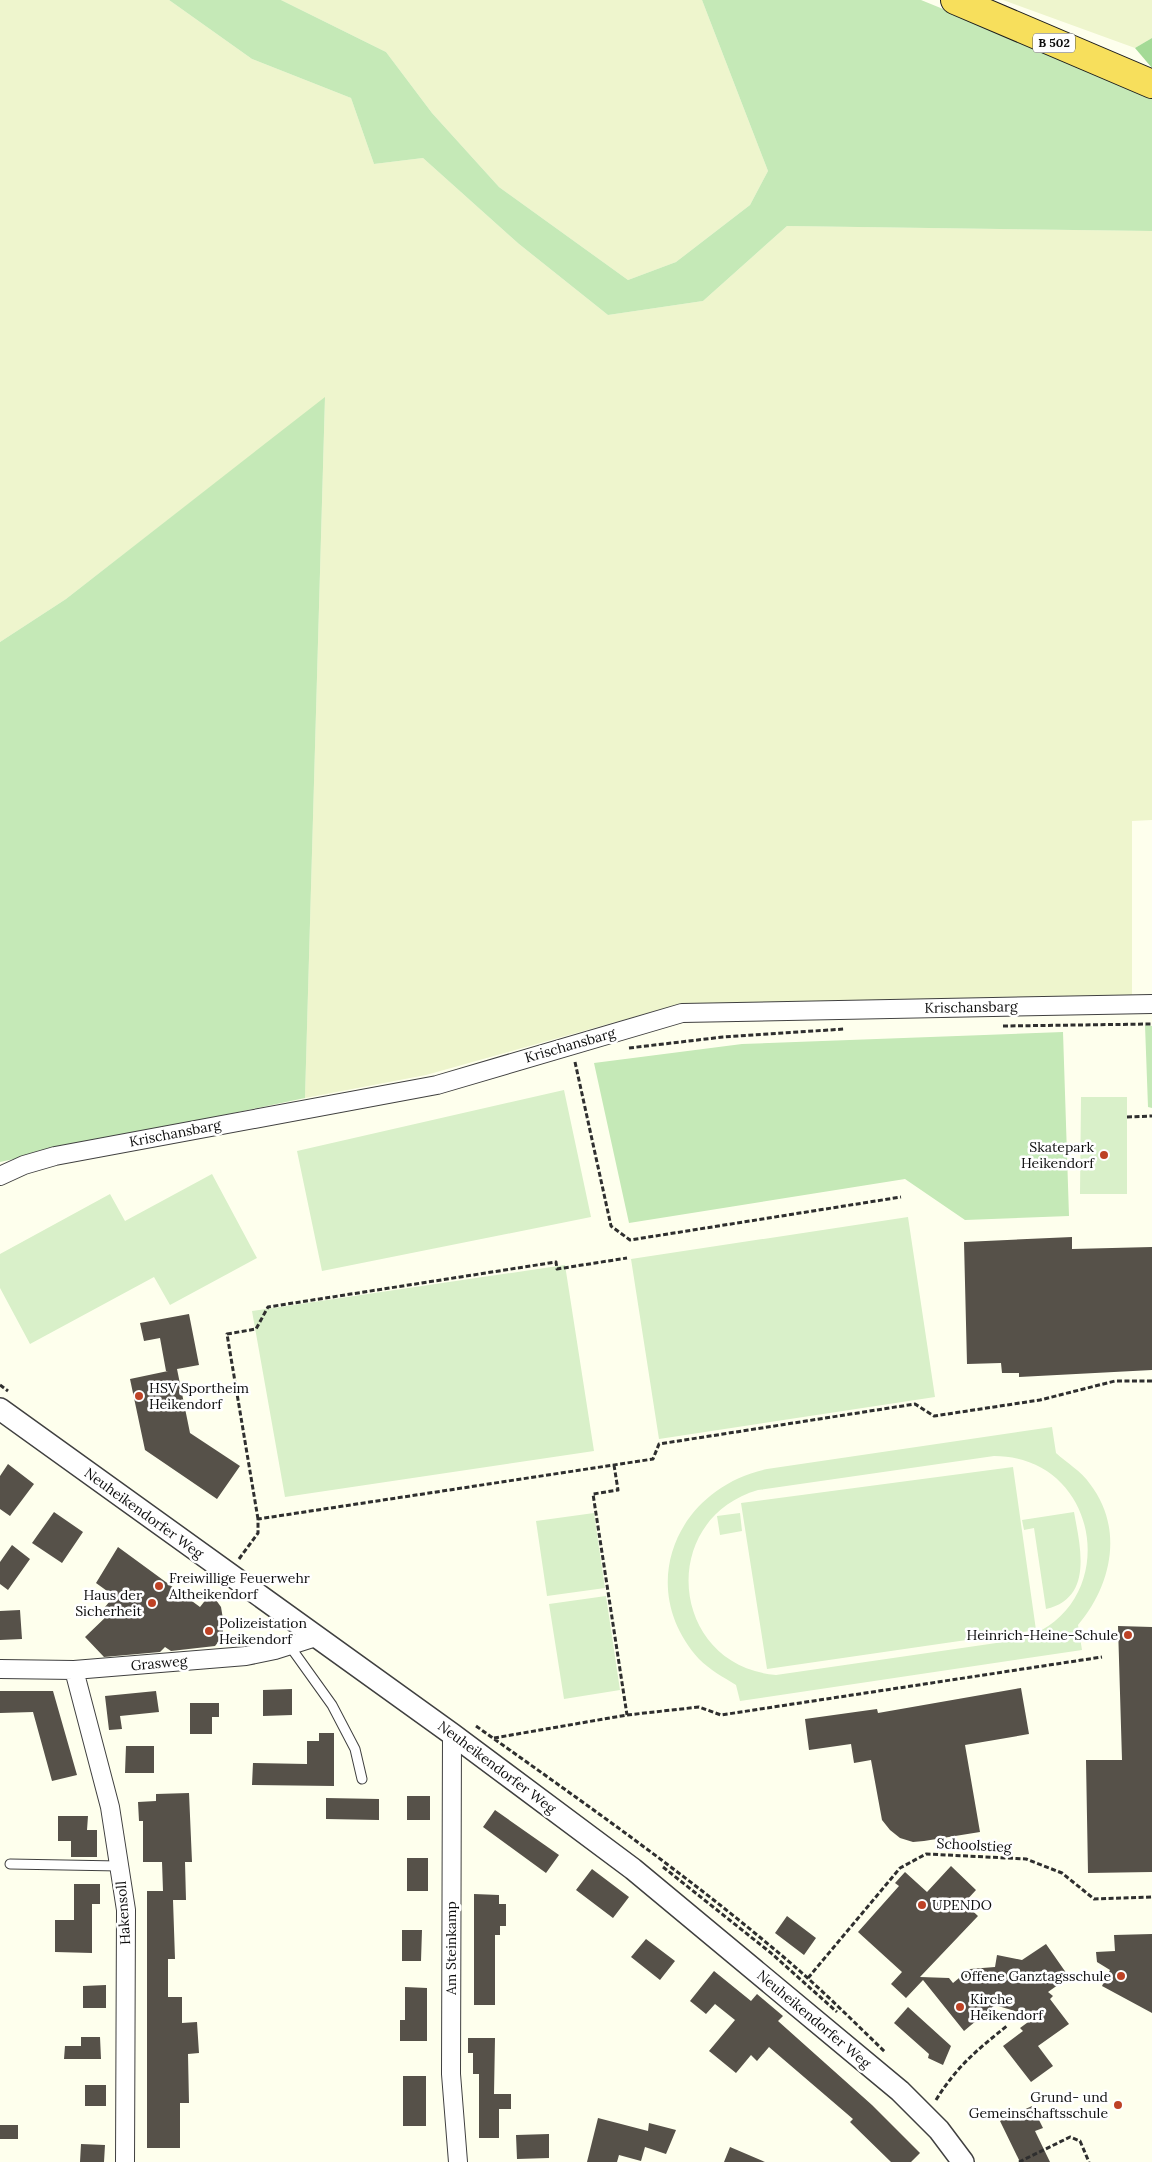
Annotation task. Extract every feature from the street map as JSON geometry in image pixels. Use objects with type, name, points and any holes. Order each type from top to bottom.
[{"type":"highway","name":"B 502","points":[[956,0],[1152,84]]},
{"type":"street","name":"Krischansbarg","points":[[0,1176],[24,1165],[55,1156],[437,1085],[571,1044],[682,1013],[1152,1004]]},
{"type":"street","name":"Neuheikendorfer Weg","points":[[0,1410],[452,1734],[633,1869],[838,2038],[923,2113],[939,2130],[963,2162]]},
{"type":"street","name":"Grasweg","points":[[0,1669],[74,1670],[246,1656],[316,1638]]},
{"type":"street","name":"Hakensoll","points":[[74,1670],[110,1807],[126,1910],[125,2162]]},
{"type":"street","name":"Am Steinkamp","points":[[452,1734],[451,2074],[458,2162]]},
{"type":"lane","points":[[288,1645],[332,1705],[355,1749],[362,1780]]},
{"type":"lane","points":[[10,1864],[119,1866]]},
{"type":"path","points":[[997,1026],[1152,1024]]},
{"type":"path","points":[[623,1049],[723,1037],[853,1028]]},
{"type":"path","points":[[571,1044],[611,1226],[630,1240],[901,1197]]},
{"type":"path","points":[[566,1065],[582,1060]]},
{"type":"path","points":[[1127,1117],[1152,1116]]},
{"type":"path","points":[[239,1559],[258,1533],[258,1520],[227,1334],[256,1329],[268,1307],[556,1262],[557,1269],[627,1258]]},
{"type":"path","points":[[258,1520],[652,1459],[659,1444],[915,1404],[934,1416],[1040,1400],[1115,1381],[1152,1381]]},
{"type":"path","points":[[614,1465],[618,1490],[593,1494],[627,1715]]},
{"type":"path","points":[[493,1738],[627,1715],[699,1707],[721,1715],[1102,1657]]},
{"type":"path","name":"Schoolstieg","points":[[808,1978],[900,1868],[926,1854],[1026,1859],[1062,1872],[1094,1899],[1152,1897]]},
{"type":"path","points":[[923,2113],[969,2056],[1008,2025]]},
{"type":"path","points":[[1019,2162],[1070,2138],[1080,2142],[1089,2162]]},
{"type":"green space","points":[[0,0],[169,0],[252,59],[351,98],[374,164],[423,158],[519,244],[608,315],[703,301],[787,226],[1152,231],[1152,820],[1132,821],[1132,995],[680,1004],[426,1075],[305,1098],[325,398],[66,599],[0,642]]},
{"type":"green space","points":[[169,0],[281,0],[386,52],[432,113],[499,187],[628,280],[676,262],[750,205],[768,171],[702,0],[921,0],[1152,94],[1152,231],[787,226],[703,301],[608,315],[519,244],[423,158],[374,164],[351,98],[252,59]]},
{"type":"green space","points":[[281,0],[702,0],[768,171],[750,205],[676,262],[628,280],[499,187],[432,113],[386,52]]},
{"type":"green space","points":[[1003,0],[1152,0],[1152,38],[1135,48]]},
{"type":"green space","points":[[1152,38],[1152,68],[1135,48]]},
{"type":"green space","points":[[325,397],[305,1098],[0,1162],[0,642],[66,599]]},
{"type":"green space","points":[[1145,1025],[1152,1026],[1152,1108],[1148,1107]]},
{"type":"green space","points":[[1063,1032],[1069,1216],[965,1220],[905,1179],[629,1223],[594,1063],[742,1044]]},
{"type":"green space","points":[[564,1090],[591,1217],[322,1271],[297,1151]]},
{"type":"green space","name":"Skatepark Heikendorf","points":[[1081,1097],[1127,1097],[1127,1194],[1080,1194]]},
{"type":"green space","points":[[212,1174],[257,1258],[170,1305],[154,1277],[30,1344],[0,1288],[0,1254],[110,1194],[125,1221]]},
{"type":"green space","points":[[908,1217],[935,1397],[659,1439],[631,1259]]},
{"type":"green space","points":[[565,1265],[594,1451],[285,1497],[252,1311]]},
{"type":"green space","points":[[1052,1427],[1056,1453],[1086,1479],[1101,1501],[1110,1537],[1110,1556],[1106,1574],[1090,1609],[1078,1625],[1082,1650],[740,1701],[736,1685],[712,1670],[699,1659],[680,1631],[670,1602],[668,1572],[675,1544],[689,1518],[709,1497],[736,1480],[767,1469]],"holes":[[[994,1456],[1031,1463],[1059,1481],[1078,1507],[1087,1538],[1086,1569],[1074,1599],[1051,1624],[1017,1640],[776,1675],[741,1666],[714,1647],[697,1620],[689,1590],[691,1559],[703,1530],[725,1506],[758,1490]]]},
{"type":"green space","points":[[1013,1467],[1036,1630],[767,1669],[741,1503]]},
{"type":"green space","points":[[1074,1512],[1080,1555],[1078,1582],[1071,1594],[1061,1603],[1046,1609],[1034,1528],[1024,1530],[1022,1520]]},
{"type":"green space","points":[[594,1513],[605,1588],[547,1596],[536,1521]]},
{"type":"green space","points":[[740,1513],[742,1531],[720,1535],[717,1516]]},
{"type":"green space","points":[[606,1596],[620,1690],[564,1699],[549,1604]]},
{"type":"building","points":[[1072,1237],[1072,1249],[1152,1247],[1152,1370],[1019,1377],[1019,1373],[1002,1373],[1001,1363],[967,1364],[964,1242]]},
{"type":"building","points":[[189,1314],[199,1365],[177,1369],[190,1433],[240,1466],[217,1499],[145,1450],[130,1379],[168,1371],[166,1371],[160,1338],[144,1341],[140,1323]]},
{"type":"building","points":[[8,1464],[34,1484],[10,1516],[0,1509],[0,1476]]},
{"type":"building","points":[[54,1512],[83,1532],[62,1563],[32,1543]]},
{"type":"building","points":[[12,1545],[30,1559],[8,1590],[0,1584],[0,1562]]},
{"type":"building","name":"Haus der Sicherheit","points":[[118,1547],[200,1607],[211,1593],[221,1607],[223,1619],[223,1636],[215,1646],[171,1651],[165,1647],[160,1652],[104,1657],[85,1637],[110,1613],[105,1607],[114,1596],[96,1583]]},
{"type":"building","points":[[20,1610],[22,1639],[0,1640],[0,1611]]},
{"type":"building","points":[[1118,1626],[1152,1627],[1152,1872],[1088,1873],[1086,1760],[1122,1760]]},
{"type":"building","points":[[1021,1688],[1029,1734],[965,1745],[980,1832],[913,1842],[900,1838],[882,1820],[871,1760],[854,1763],[851,1744],[809,1750],[805,1719],[877,1709],[878,1713]]},
{"type":"building","points":[[292,1689],[292,1715],[263,1716],[263,1690]]},
{"type":"building","points":[[0,1691],[53,1691],[77,1775],[52,1781],[33,1712],[0,1713]]},
{"type":"building","points":[[156,1691],[159,1712],[120,1716],[122,1729],[109,1730],[105,1696]]},
{"type":"building","points":[[190,1703],[219,1703],[219,1717],[212,1717],[212,1734],[190,1734]]},
{"type":"building","points":[[319,1733],[334,1733],[334,1786],[252,1785],[253,1763],[307,1764],[307,1741],[319,1741]]},
{"type":"building","points":[[126,1746],[154,1746],[154,1773],[125,1773]]},
{"type":"building","points":[[189,1793],[192,1862],[185,1862],[186,1900],[173,1900],[175,1959],[168,1959],[168,1997],[182,1997],[182,2023],[197,2022],[199,2053],[188,2054],[189,2103],[180,2103],[180,2148],[147,2148],[147,1891],[163,1891],[162,1862],[143,1862],[143,1821],[139,1821],[138,1802],[156,1801],[156,1794]]},
{"type":"building","points":[[407,1796],[430,1796],[430,1820],[407,1820]]},
{"type":"building","points":[[326,1798],[379,1799],[379,1820],[326,1819]]},
{"type":"building","points":[[495,1810],[559,1855],[546,1873],[483,1827]]},
{"type":"building","points":[[58,1816],[88,1816],[87,1830],[97,1830],[97,1857],[71,1857],[71,1841],[58,1841]]},
{"type":"building","points":[[407,1858],[428,1858],[428,1891],[407,1891]]},
{"type":"building","points":[[951,1866],[976,1890],[964,1903],[978,1916],[920,1977],[949,1978],[953,1983],[970,1969],[995,1967],[997,1955],[1022,1960],[1046,1944],[1069,1977],[1048,1992],[1053,1996],[1050,1999],[1069,2024],[1038,2046],[1053,2066],[1031,2082],[1003,2046],[1023,2031],[1020,2028],[1035,2017],[995,2005],[964,2031],[923,1980],[906,1998],[891,1984],[902,1972],[858,1932],[899,1886],[895,1883],[905,1872],[927,1892]]},
{"type":"building","points":[[592,1869],[629,1897],[613,1918],[576,1890]]},
{"type":"building","points":[[74,1884],[100,1884],[100,1904],[92,1904],[92,1953],[55,1952],[55,1920],[74,1920]]},
{"type":"building","points":[[474,1894],[499,1895],[499,1904],[506,1904],[506,1926],[500,1926],[500,1935],[495,1935],[495,2005],[474,2005]]},
{"type":"building","points":[[787,1916],[816,1938],[804,1955],[775,1933]]},
{"type":"building","points":[[402,1930],[422,1930],[421,1961],[402,1961]]},
{"type":"building","points":[[1152,1934],[1152,2013],[1102,1986],[1110,1970],[1097,1962],[1096,1952],[1115,1951],[1114,1935]]},
{"type":"building","points":[[646,1939],[675,1961],[660,1980],[631,1957]]},
{"type":"building","points":[[714,1971],[751,2001],[757,1994],[783,2016],[778,2021],[872,2105],[920,2153],[911,2162],[891,2162],[850,2122],[853,2119],[769,2047],[757,2061],[751,2055],[736,2073],[709,2051],[735,2020],[715,2004],[706,2014],[690,2001]]},
{"type":"building","points":[[106,1985],[106,2008],[83,2008],[83,1986]]},
{"type":"building","points":[[405,1987],[427,1988],[427,2041],[400,2041],[400,2020],[405,2020]]},
{"type":"building","points":[[908,2007],[951,2046],[943,2065],[928,2058],[929,2054],[894,2023]]},
{"type":"building","points":[[81,2037],[100,2037],[101,2059],[64,2059],[65,2046],[81,2046]]},
{"type":"building","points":[[468,2038],[495,2038],[494,2094],[511,2094],[511,2109],[499,2109],[499,2138],[479,2138],[479,2074],[473,2074],[473,2053],[468,2053]]},
{"type":"building","points":[[403,2076],[426,2076],[426,2126],[403,2126]]},
{"type":"building","points":[[85,2085],[106,2085],[106,2106],[85,2106]]},
{"type":"building","points":[[1032,2106],[1043,2128],[1035,2131],[1050,2162],[1020,2162],[1000,2121]]},
{"type":"building","points":[[598,2118],[648,2131],[649,2123],[676,2130],[666,2154],[645,2147],[641,2161],[619,2155],[617,2162],[587,2162]]},
{"type":"building","points":[[0,2125],[18,2125],[18,2139],[0,2139]]},
{"type":"building","points":[[549,2134],[549,2158],[517,2159],[516,2135]]},
{"type":"building","points":[[81,2144],[105,2145],[104,2162],[80,2162]]},
{"type":"building","points":[[730,2147],[765,2162],[724,2162]]},
{"type":"place","name":"Skatepark Heikendorf","points":[[1104,1155]]},
{"type":"place","name":"HSV Sportheim Heikendorf","points":[[139,1396]]},
{"type":"place","name":"Freiwillige Feuerwehr Altheikendorf","points":[[159,1586]]},
{"type":"place","name":"Haus der Sicherheit","points":[[152,1603]]},
{"type":"place","name":"Polizeistation Heikendorf","points":[[209,1631]]},
{"type":"place","name":"Heinrich-Heine-Schule","points":[[1128,1635]]},
{"type":"place","name":"UPENDO","points":[[922,1905]]},
{"type":"place","name":"Offene Ganztagsschule","points":[[1121,1976]]},
{"type":"place","name":"Kirche Heikendorf","points":[[960,2007]]},
{"type":"place","name":"Grund- und Gemeinschaftsschule","points":[[1118,2105]]}]
